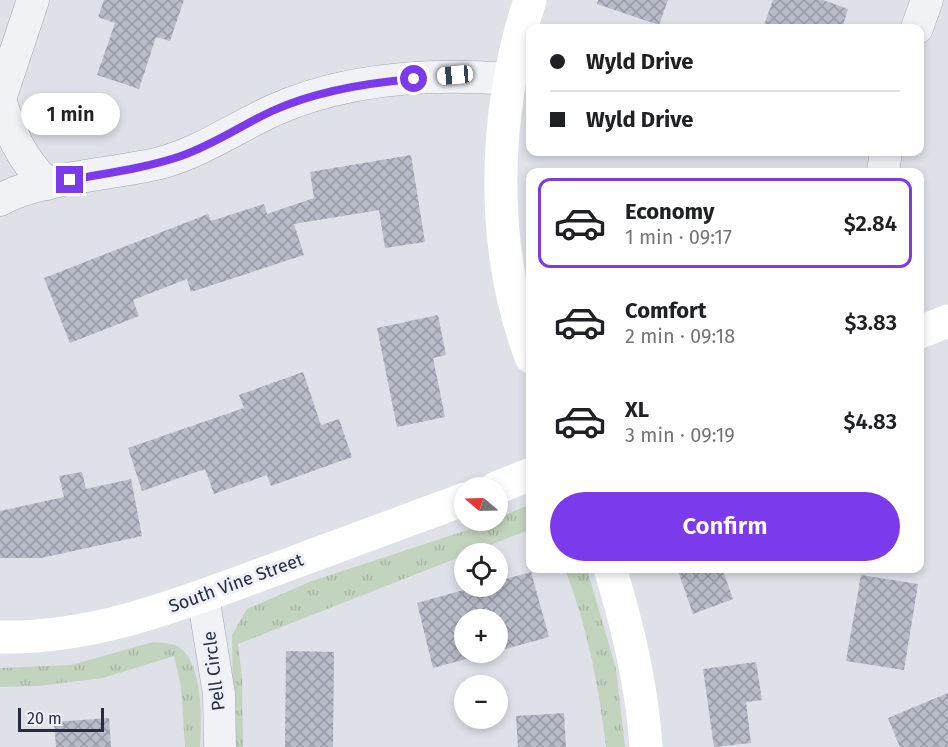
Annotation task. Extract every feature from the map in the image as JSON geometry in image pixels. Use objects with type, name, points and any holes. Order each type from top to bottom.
[{"type":"street","points":[[33,0],[0,99],[15,144],[29,166],[47,184]]},
{"type":"street","points":[[526,340],[511,288],[504,234],[502,179],[509,79],[516,42],[530,0]]},
{"type":"street","points":[[918,24],[927,0]]},
{"type":"street","points":[[0,200],[47,184],[160,163],[184,155],[273,110],[319,94],[373,83],[455,75],[509,79]]},
{"type":"street","points":[[924,330],[948,321]]},
{"type":"street","points":[[508,483],[526,476]]},
{"type":"street","name":"South Vine Street","points":[[0,637],[71,633],[107,627],[204,596],[454,503]]},
{"type":"street","points":[[612,573],[632,641],[643,703],[646,747]]},
{"type":"street","name":"Pell Circle","points":[[204,596],[219,694],[220,747]]},
{"type":"green space","points":[[526,506],[526,531],[495,543],[454,543],[454,559],[238,644],[242,677],[243,747],[234,747],[232,635],[247,609],[312,581],[464,531],[508,531],[508,514]]},
{"type":"green space","points":[[566,573],[588,573],[616,669],[625,747],[606,747],[591,656]]},
{"type":"green space","points":[[153,642],[177,646],[188,656],[193,667],[199,694],[200,747],[185,747],[181,686],[174,656],[103,678],[38,686],[0,687],[0,668],[71,665]]},
{"type":"building","points":[[104,0],[184,0],[170,41],[156,37],[139,89],[97,75],[115,23],[98,17]]},
{"type":"building","points":[[598,0],[668,0],[659,24],[597,4]]},
{"type":"building","points":[[773,0],[823,0],[848,9],[843,24],[764,24]]},
{"type":"building","points":[[411,155],[425,242],[385,248],[379,210],[294,224],[304,255],[191,292],[187,279],[133,300],[139,316],[70,343],[44,278],[208,214],[211,221],[264,204],[267,214],[314,198],[310,172]]},
{"type":"building","points":[[438,315],[446,355],[433,358],[445,417],[397,427],[377,328]]},
{"type":"building","points":[[303,372],[321,425],[339,419],[352,457],[271,486],[267,475],[214,494],[205,469],[142,491],[128,448],[244,408],[239,395]]},
{"type":"building","points":[[82,472],[86,489],[131,479],[142,536],[41,558],[0,558],[0,511],[64,497],[59,476]]},
{"type":"building","points":[[531,573],[549,637],[508,648],[508,609],[454,609],[454,662],[433,668],[417,603],[454,593],[454,597],[508,597],[508,578]]},
{"type":"building","points":[[679,573],[724,573],[733,599],[693,614]]},
{"type":"building","points":[[861,575],[918,584],[904,670],[846,661]]},
{"type":"building","points":[[286,651],[334,652],[333,747],[285,747]]},
{"type":"building","points":[[756,662],[762,700],[746,702],[751,743],[714,747],[703,669]]},
{"type":"building","points":[[948,693],[948,747],[900,747],[888,718]]},
{"type":"building","points":[[564,713],[566,747],[518,747],[516,716]]},
{"type":"building","points":[[109,718],[111,747],[56,747],[54,722]]},
{"type":"route","points":[[70,180],[160,163],[184,155],[273,110],[319,94],[373,83],[414,79]]}]
